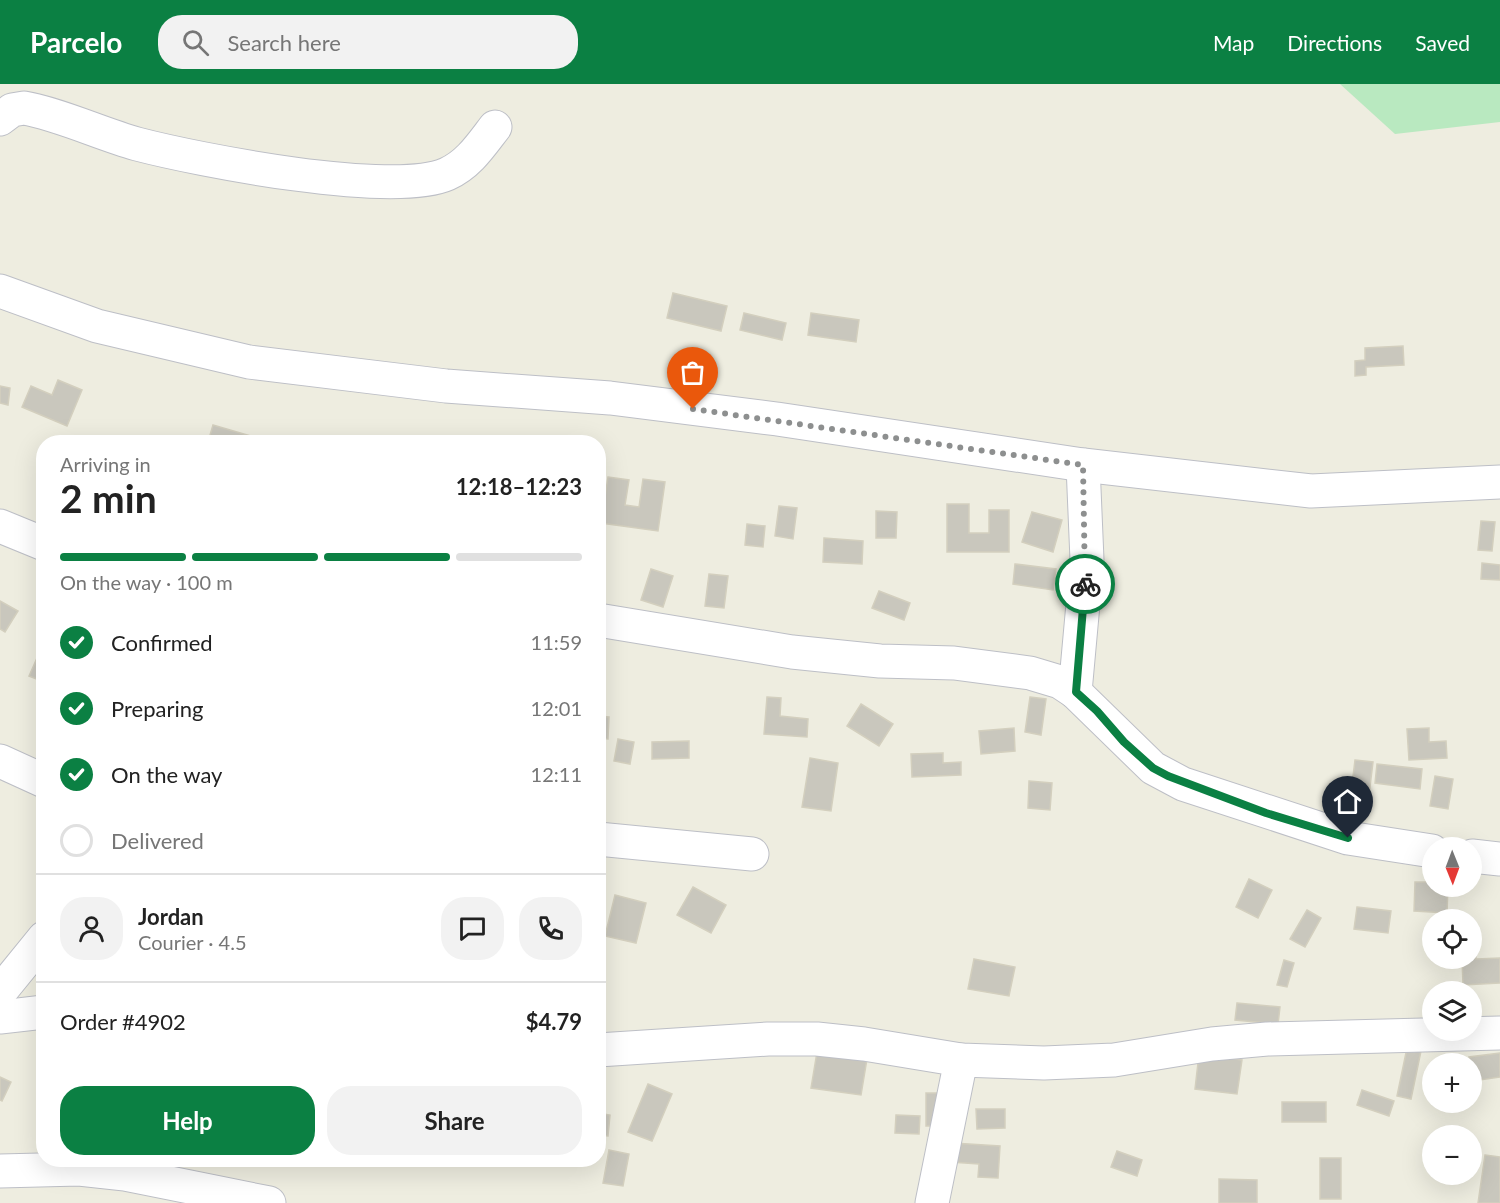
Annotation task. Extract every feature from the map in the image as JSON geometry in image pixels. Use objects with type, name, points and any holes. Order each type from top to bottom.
[{"type":"street","points":[[4,108],[37,110],[137,144],[231,164],[393,182],[420,182],[447,174],[470,159],[495,127]]},
{"type":"street","points":[[0,291],[97,326],[249,362],[446,386],[610,398],[777,419],[1083,465],[1311,491],[1500,482]]},
{"type":"street","points":[[1076,692],[1087,560],[1083,465]]},
{"type":"street","points":[[0,526],[36,541]]},
{"type":"street","points":[[606,621],[792,651],[880,661],[954,663],[1030,673],[1060,682],[1076,692],[1153,768],[1183,784],[1348,838],[1422,849]]},
{"type":"street","points":[[0,761],[36,778]]},
{"type":"street","points":[[606,840],[752,854]]},
{"type":"street","points":[[1482,857],[1500,859]]},
{"type":"street","points":[[0,949],[36,943]]},
{"type":"street","points":[[0,992],[36,947]]},
{"type":"street","points":[[0,1017],[36,1013]]},
{"type":"street","points":[[606,1049],[768,1039],[817,1039],[864,1044],[961,1060],[1044,1063],[1114,1060],[1212,1044],[1267,1039],[1500,1033]]},
{"type":"street","points":[[932,1203],[961,1060]]},
{"type":"street","points":[[0,1171],[79,1169],[124,1174],[269,1203]]},
{"type":"green space","points":[[1340,84],[1500,84],[1500,122],[1395,134]]},
{"type":"building","points":[[673,293],[727,306],[721,331],[667,318]]},
{"type":"building","points":[[744,313],[786,323],[782,340],[740,330]]},
{"type":"building","points":[[811,313],[859,320],[856,342],[808,335]]},
{"type":"building","points":[[1403,346],[1404,365],[1366,367],[1366,375],[1355,376],[1355,361],[1365,360],[1365,348]]},
{"type":"building","points":[[58,380],[82,390],[67,426],[22,407],[31,386],[52,395]]},
{"type":"building","points":[[0,386],[10,388],[8,405],[0,403]]},
{"type":"building","points":[[213,425],[247,435],[210,435]]},
{"type":"building","points":[[608,477],[629,480],[625,505],[639,507],[643,479],[665,482],[658,531],[606,524]]},
{"type":"building","points":[[947,504],[969,504],[969,533],[989,533],[989,510],[1009,510],[1009,552],[947,552]]},
{"type":"building","points":[[779,506],[797,508],[793,539],[775,536]]},
{"type":"building","points":[[876,511],[897,512],[896,538],[876,538]]},
{"type":"building","points":[[1032,512],[1062,520],[1053,552],[1022,542]]},
{"type":"building","points":[[1481,521],[1495,522],[1492,551],[1478,550]]},
{"type":"building","points":[[747,524],[765,526],[763,547],[745,545]]},
{"type":"building","points":[[824,538],[863,541],[862,564],[823,562]]},
{"type":"building","points":[[1482,563],[1500,565],[1500,580],[1481,579]]},
{"type":"building","points":[[1015,564],[1056,569],[1053,590],[1013,584]]},
{"type":"building","points":[[651,569],[673,576],[663,607],[641,600]]},
{"type":"building","points":[[709,574],[728,576],[724,608],[705,606]]},
{"type":"building","points":[[879,591],[910,603],[904,620],[872,608]]},
{"type":"building","points":[[0,601],[18,611],[5,632],[0,629]]},
{"type":"building","points":[[36,660],[36,679],[29,676]]},
{"type":"building","points":[[767,697],[781,698],[780,716],[808,719],[807,737],[764,734]]},
{"type":"building","points":[[1030,697],[1046,699],[1041,735],[1025,732]]},
{"type":"building","points":[[861,704],[893,724],[879,746],[847,726]]},
{"type":"building","points":[[606,717],[609,717],[608,739],[606,739]]},
{"type":"building","points":[[1014,728],[1015,751],[981,754],[979,731]]},
{"type":"building","points":[[1429,728],[1429,742],[1446,741],[1447,758],[1409,760],[1407,729]]},
{"type":"building","points":[[618,739],[634,742],[630,764],[614,761]]},
{"type":"building","points":[[689,741],[689,758],[652,759],[652,742]]},
{"type":"building","points":[[943,753],[943,763],[961,762],[961,775],[912,777],[911,754]]},
{"type":"building","points":[[810,758],[838,763],[831,811],[802,807]]},
{"type":"building","points":[[1355,760],[1373,762],[1368,803],[1350,801]]},
{"type":"building","points":[[1377,764],[1422,769],[1420,789],[1375,783]]},
{"type":"building","points":[[1435,776],[1453,779],[1448,809],[1430,806]]},
{"type":"building","points":[[1029,781],[1052,783],[1050,810],[1028,808]]},
{"type":"building","points":[[1249,879],[1272,890],[1258,918],[1236,907]]},
{"type":"building","points":[[1415,882],[1422,882],[1422,897],[1448,897],[1447,909],[1414,911]]},
{"type":"building","points":[[693,887],[726,905],[711,933],[677,915]]},
{"type":"building","points":[[615,895],[646,903],[636,943],[606,936]]},
{"type":"building","points":[[1357,907],[1391,911],[1388,933],[1354,929]]},
{"type":"building","points":[[1307,910],[1321,918],[1305,947],[1290,939]]},
{"type":"building","points":[[1500,958],[1500,983],[1482,984],[1482,981],[1463,981],[1462,969],[1482,969],[1482,959]]},
{"type":"building","points":[[974,959],[1015,967],[1009,996],[968,989]]},
{"type":"building","points":[[1284,960],[1294,963],[1287,987],[1277,985]]},
{"type":"building","points":[[1237,1003],[1280,1007],[1278,1024],[1235,1020]]},
{"type":"building","points":[[818,1046],[868,1053],[861,1095],[811,1088]]},
{"type":"building","points":[[1407,1048],[1421,1051],[1411,1099],[1397,1096]]},
{"type":"building","points":[[1500,1053],[1500,1077],[1482,1080],[1482,1055]]},
{"type":"building","points":[[1199,1054],[1242,1060],[1237,1094],[1195,1089]]},
{"type":"building","points":[[0,1077],[11,1082],[2,1101],[0,1100]]},
{"type":"building","points":[[648,1084],[672,1094],[652,1141],[628,1132]]},
{"type":"building","points":[[1362,1090],[1394,1101],[1389,1116],[1357,1105]]},
{"type":"building","points":[[926,1093],[942,1093],[943,1126],[926,1126]]},
{"type":"building","points":[[1282,1102],[1326,1102],[1326,1122],[1282,1122]]},
{"type":"building","points":[[976,1109],[1005,1109],[1005,1128],[977,1129]]},
{"type":"building","points":[[606,1114],[610,1115],[608,1136],[606,1136]]},
{"type":"building","points":[[896,1115],[920,1116],[919,1134],[895,1133]]},
{"type":"building","points":[[953,1143],[1000,1146],[998,1178],[978,1177],[979,1164],[951,1162]]},
{"type":"building","points":[[609,1150],[629,1154],[623,1186],[603,1183]]},
{"type":"building","points":[[1117,1151],[1142,1160],[1137,1176],[1111,1167]]},
{"type":"building","points":[[1485,1155],[1500,1157],[1500,1203],[1478,1203]]},
{"type":"building","points":[[1320,1158],[1341,1158],[1341,1199],[1320,1199]]},
{"type":"building","points":[[1219,1179],[1257,1180],[1257,1203],[1219,1203]]},
{"type":"way so far","points":[[693,409],[777,419],[1083,465],[1087,560],[1085,584]]},
{"type":"route","points":[[1085,584],[1076,692],[1097,711],[1124,742],[1153,768],[1183,784],[1348,838]]}]
